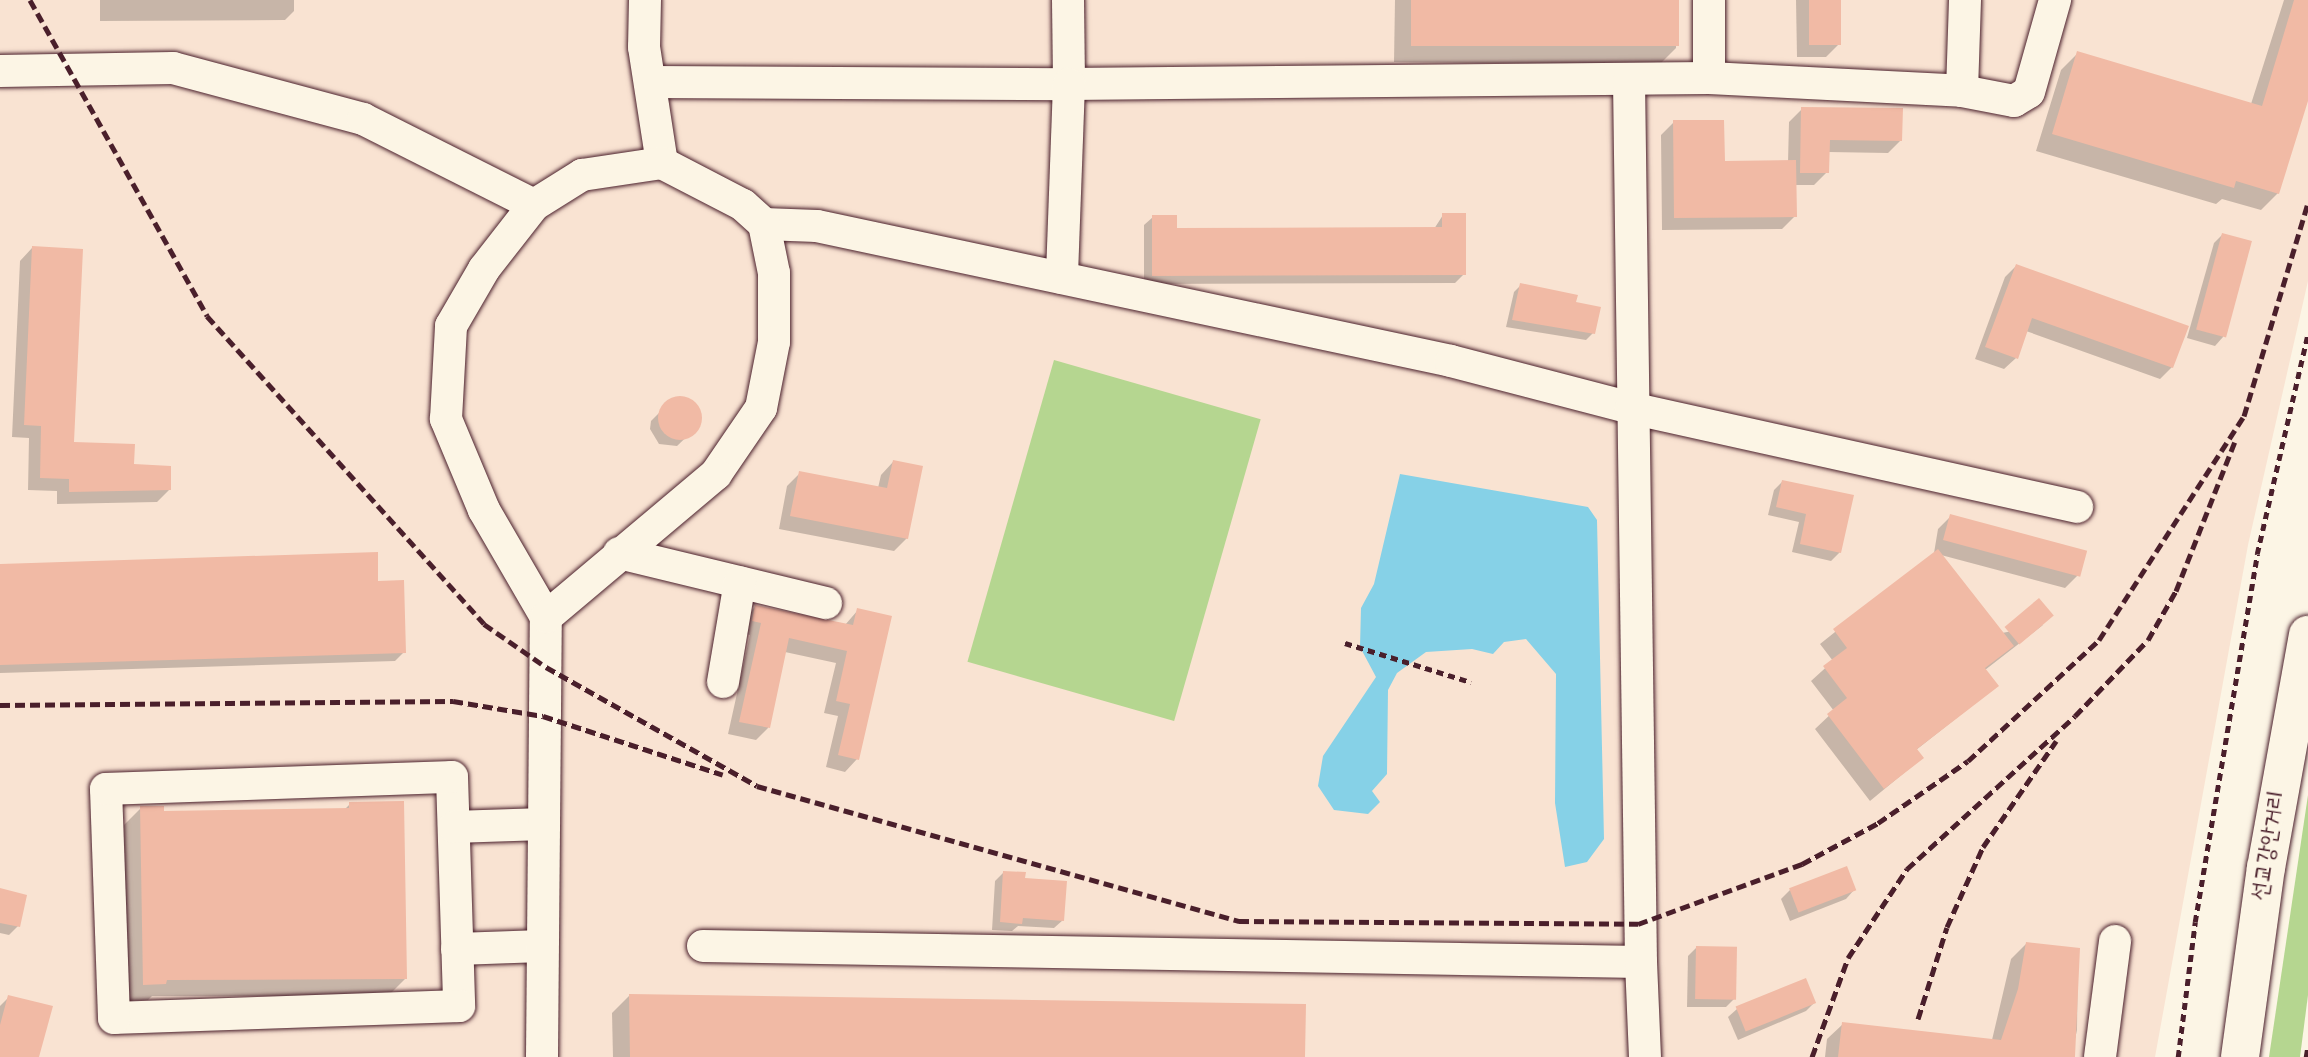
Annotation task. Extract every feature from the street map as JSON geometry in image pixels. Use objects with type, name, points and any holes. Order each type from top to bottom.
[{"type":"main road","name":"선교강안거리","points":[[2241,1057],[2266,868],[2308,635]]},
{"type":"lane","points":[[645,0],[645,47],[662,163]]},
{"type":"lane","points":[[1062,278],[1069,84],[1068,0]]},
{"type":"lane","points":[[1709,0],[1709,78]]},
{"type":"lane","points":[[1962,91],[1965,0]]},
{"type":"lane","points":[[651,82],[1629,82],[1709,78],[1962,91],[2005,101],[2029,92],[2055,0]]},
{"type":"lane","points":[[0,71],[173,68],[363,119],[534,205]]},
{"type":"lane","points":[[1629,82],[1631,408],[1645,1057]]},
{"type":"lane","points":[[542,1057],[542,824],[546,617],[484,510],[446,419],[451,326],[484,268],[534,205],[582,175],[662,163],[743,205],[764,224],[774,273],[774,342],[761,408],[716,474],[546,617]]},
{"type":"lane","points":[[764,224],[817,226],[1451,361],[1631,408],[2077,507]]},
{"type":"lane","points":[[619,553],[826,603]]},
{"type":"lane","points":[[723,682],[740,582]]},
{"type":"lane","points":[[452,777],[454,827],[459,1006],[114,1018],[106,789],[452,777]]},
{"type":"lane","points":[[454,827],[542,824]]},
{"type":"lane","points":[[2099,1057],[2115,941]]},
{"type":"lane","points":[[457,949],[542,946]]},
{"type":"lane","points":[[703,946],[1641,962]]},
{"type":"path","points":[[2179,1057],[2195,922],[2257,554],[2308,334]]},
{"type":"path","points":[[1345,643],[1471,682]]},
{"type":"path","points":[[2306,1057],[2308,1045]]},
{"type":"shaded area","points":[[0,0],[2308,0],[2308,281],[2248,545],[2155,1057],[0,1057]]},
{"type":"green space","points":[[1054,360],[1261,419],[1174,721],[967,662]]},
{"type":"green space","points":[[2308,795],[2308,995],[2300,1057],[2269,1057]]},
{"type":"water","points":[[1400,474],[1588,507],[1597,520],[1604,839],[1587,862],[1565,867],[1555,803],[1556,674],[1526,639],[1504,642],[1493,654],[1472,649],[1426,652],[1397,673],[1388,690],[1387,774],[1372,791],[1380,802],[1368,814],[1334,810],[1318,786],[1323,756],[1376,677],[1360,647],[1361,608],[1374,584]]},
{"type":"building","points":[[1411,0],[1679,0],[1679,46],[1411,46]]},
{"type":"building","points":[[1809,0],[1841,0],[1841,45],[1809,45]]},
{"type":"building","points":[[2294,0],[2308,0],[2308,101],[2279,194],[2236,181],[2234,188],[2052,134],[2077,51],[2262,106]]},
{"type":"building","points":[[1801,107],[1903,108],[1902,141],[1830,140],[1829,173],[1800,173]]},
{"type":"building","points":[[1673,120],[1724,120],[1725,161],[1796,160],[1797,217],[1674,218]]},
{"type":"building","points":[[1442,213],[1466,213],[1466,275],[1152,276],[1152,215],[1177,215],[1177,228],[1442,227]]},
{"type":"building","points":[[2222,233],[2252,241],[2226,338],[2196,330]]},
{"type":"building","points":[[32,246],[83,249],[74,442],[135,444],[134,464],[171,466],[171,490],[69,492],[69,479],[40,478],[41,426],[24,425]]},
{"type":"building","points":[[2016,264],[2189,326],[2173,368],[2032,318],[2018,359],[1985,347]]},
{"type":"building","points":[[1520,283],[1578,295],[1576,302],[1601,307],[1595,334],[1512,320]]},
{"type":"building","points":[[680,396],[695,403],[702,418],[695,433],[680,440],[665,433],[658,418],[665,403]]},
{"type":"building","points":[[893,460],[923,466],[908,539],[790,516],[799,471],[887,488]]},
{"type":"building","points":[[1782,480],[1854,495],[1841,553],[1800,544],[1806,514],[1776,507]]},
{"type":"building","points":[[1950,514],[2087,551],[2080,577],[1943,540]]},
{"type":"building","points":[[1938,549],[2014,646],[1985,668],[1999,686],[1917,749],[1924,758],[1884,789],[1827,714],[1847,698],[1823,666],[1847,648],[1833,629]]},
{"type":"building","points":[[378,552],[378,581],[404,580],[406,653],[0,665],[0,564]]},
{"type":"building","points":[[2039,598],[2054,616],[2019,645],[2005,627]]},
{"type":"building","points":[[755,605],[853,625],[857,608],[892,616],[859,760],[838,755],[850,704],[836,701],[847,651],[789,638],[770,728],[739,722],[761,623],[752,621]]},
{"type":"building","points":[[404,801],[407,979],[167,980],[166,984],[143,985],[140,806],[164,806],[164,811],[349,808],[349,802]]},
{"type":"building","points":[[1847,866],[1856,890],[1798,912],[1789,888]]},
{"type":"building","points":[[1003,871],[1026,872],[1025,878],[1067,881],[1064,921],[1023,918],[1022,924],[1000,922]]},
{"type":"building","points":[[0,888],[27,895],[20,927],[0,923]]},
{"type":"building","points":[[2026,942],[2080,948],[2075,1057],[1838,1057],[1842,1022],[2001,1040],[2018,989]]},
{"type":"building","points":[[1696,946],[1737,947],[1736,1000],[1695,999]]},
{"type":"building","points":[[1806,978],[1816,1003],[1746,1032],[1736,1006]]},
{"type":"building","points":[[629,994],[1306,1004],[1305,1057],[630,1057]]},
{"type":"building","points":[[8,995],[53,1006],[39,1057],[0,1057],[0,1025]]},
{"type":"railway","points":[[30,0],[207,316],[484,624],[546,667],[757,786],[1239,921],[1638,924],[1802,864],[1878,823],[1968,761],[2099,640],[2244,416],[2308,203]]},
{"type":"railway","points":[[1812,1057],[1848,958],[1907,869],[2075,716],[2148,640],[2176,591],[2236,439]]},
{"type":"railway","points":[[0,705],[453,701],[543,716],[723,775]]},
{"type":"railway","points":[[1918,1019],[1947,927],[1983,847],[2056,741]]}]
